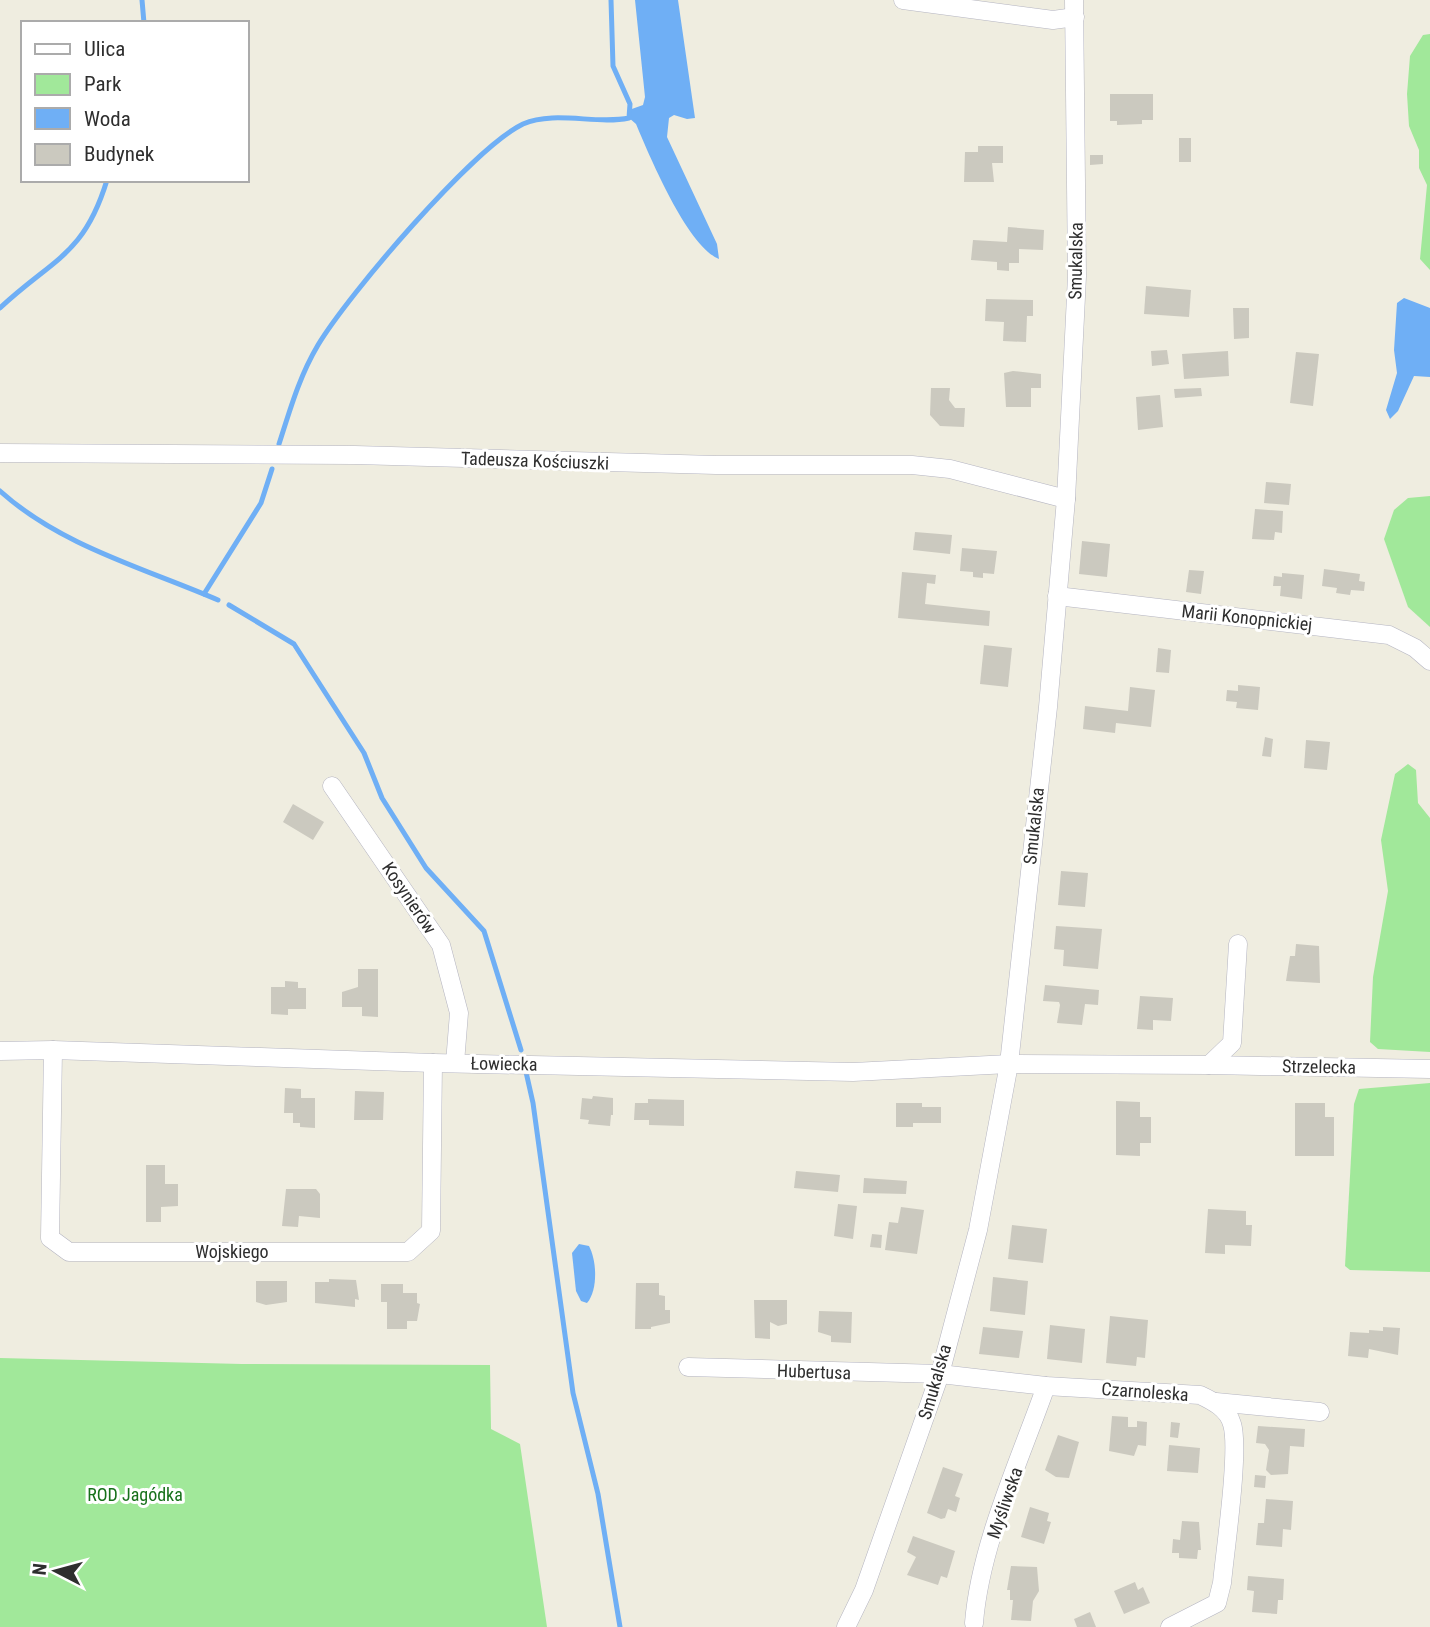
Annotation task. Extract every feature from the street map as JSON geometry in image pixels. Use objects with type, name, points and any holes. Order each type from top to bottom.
[{"type":"street","points":[[903,0],[1053,20],[1075,8]]},
{"type":"street","name":"Smukalska","points":[[846,1627],[864,1590],[940,1374],[978,1230],[1009,1064],[1066,499],[1077,276],[1075,8]]},
{"type":"street","name":"Tadeusza Kościuszki","points":[[0,453],[355,454],[702,465],[912,465],[950,469],[1066,499]]},
{"type":"street","name":"Marii Konopnickiej","points":[[1057,596],[1389,635],[1415,648],[1430,661]]},
{"type":"street","name":"Kosynierów","points":[[332,786],[442,945],[459,1013],[455,1063]]},
{"type":"street","points":[[1209,1065],[1232,1043],[1238,944]]},
{"type":"street","name":"Łowiecka","points":[[0,1051],[52,1050],[433,1063],[853,1072],[1009,1064]]},
{"type":"street","name":"Wojskiego","points":[[52,1050],[50,1238],[69,1252],[408,1252],[430,1231],[433,1063]]},
{"type":"street","name":"Strzelecka","points":[[1009,1064],[1430,1069]]},
{"type":"street","name":"Hubertusa","points":[[688,1367],[940,1374]]},
{"type":"street","name":"Czarnoleska","points":[[940,1374],[1046,1385],[1200,1395],[1216,1402],[1321,1412]]},
{"type":"street","name":"Myśliwska","points":[[974,1623],[976,1595],[994,1535],[1046,1385]]},
{"type":"street","points":[[1170,1627],[1217,1603],[1222,1583],[1233,1448],[1232,1423],[1216,1402]]},
{"type":"green space","points":[[1430,34],[1430,270],[1420,259],[1427,185],[1419,168],[1419,150],[1409,126],[1407,94],[1410,56],[1423,35]]},
{"type":"green space","points":[[1430,496],[1430,627],[1408,607],[1384,539],[1394,510],[1408,498]]},
{"type":"green space","points":[[1408,764],[1416,770],[1418,803],[1430,818],[1430,1052],[1378,1049],[1370,1042],[1373,977],[1388,891],[1381,840],[1395,774]]},
{"type":"green space","points":[[1430,1083],[1430,1272],[1350,1270],[1345,1266],[1354,1104],[1359,1089]]},
{"type":"green space","name":"ROD Jagódka","points":[[0,1358],[242,1364],[490,1365],[491,1429],[520,1444],[547,1627],[0,1627]]},
{"type":"water","points":[[635,0],[678,0],[695,118],[687,119],[674,115],[669,118],[667,137],[717,244],[719,259],[694,237],[682,219],[636,124],[628,117],[629,110],[643,105],[645,97]]},
{"type":"water","points":[[1404,298],[1430,308],[1430,377],[1414,376],[1398,411],[1390,419],[1386,410],[1397,373],[1394,350],[1397,303]]},
{"type":"water","points":[[579,1244],[589,1246],[595,1267],[595,1283],[587,1303],[581,1301],[576,1291],[572,1253]]},
{"type":"building","points":[[1110,94],[1153,94],[1153,120],[1142,120],[1142,124],[1117,125],[1117,121],[1110,121]]},
{"type":"building","points":[[1179,138],[1191,138],[1191,162],[1179,162]]},
{"type":"building","points":[[978,146],[1003,146],[1003,163],[992,163],[994,182],[964,182],[965,152],[978,152]]},
{"type":"building","points":[[1090,155],[1103,155],[1103,164],[1090,165]]},
{"type":"building","points":[[1008,227],[1044,230],[1043,250],[1019,249],[1019,263],[1009,263],[1009,271],[997,270],[997,262],[971,260],[973,240],[1007,242]]},
{"type":"building","points":[[1146,286],[1191,290],[1189,317],[1144,314]]},
{"type":"building","points":[[986,299],[1033,300],[1033,316],[1027,316],[1026,342],[1003,341],[1004,322],[985,321]]},
{"type":"building","points":[[1233,308],[1249,308],[1249,338],[1234,339]]},
{"type":"building","points":[[1167,350],[1169,364],[1152,366],[1151,351]]},
{"type":"building","points":[[1228,351],[1229,376],[1184,379],[1182,354]]},
{"type":"building","points":[[1296,352],[1319,354],[1313,406],[1290,403]]},
{"type":"building","points":[[1013,371],[1041,374],[1041,388],[1031,388],[1031,407],[1006,407],[1004,373]]},
{"type":"building","points":[[931,388],[950,388],[949,400],[955,408],[965,408],[964,427],[940,426],[930,415]]},
{"type":"building","points":[[1201,388],[1202,396],[1175,398],[1174,389]]},
{"type":"building","points":[[1160,395],[1163,427],[1138,430],[1136,397]]},
{"type":"building","points":[[1266,482],[1291,484],[1289,505],[1264,503]]},
{"type":"building","points":[[1255,509],[1283,511],[1282,533],[1275,532],[1274,540],[1252,539]]},
{"type":"building","points":[[915,532],[952,535],[950,554],[913,550]]},
{"type":"building","points":[[1082,541],[1110,544],[1107,577],[1079,574]]},
{"type":"building","points":[[962,548],[997,551],[994,574],[983,573],[983,578],[973,577],[973,572],[960,571]]},
{"type":"building","points":[[1324,569],[1360,574],[1359,581],[1365,582],[1364,591],[1351,590],[1350,595],[1336,593],[1337,588],[1322,586]]},
{"type":"building","points":[[1189,570],[1204,571],[1201,594],[1186,592]]},
{"type":"building","points":[[902,572],[936,575],[935,584],[927,583],[925,604],[990,611],[989,626],[898,618]]},
{"type":"building","points":[[1282,573],[1304,575],[1302,599],[1280,596],[1281,586],[1273,586],[1274,576],[1282,577]]},
{"type":"building","points":[[984,645],[1012,648],[1008,687],[980,684]]},
{"type":"building","points":[[1158,648],[1171,650],[1169,673],[1156,672]]},
{"type":"building","points":[[1238,685],[1260,687],[1258,710],[1236,708],[1237,702],[1226,701],[1227,690],[1238,691]]},
{"type":"building","points":[[1130,687],[1155,690],[1151,727],[1116,723],[1115,733],[1083,729],[1085,706],[1128,711]]},
{"type":"building","points":[[1265,737],[1273,739],[1271,757],[1262,756]]},
{"type":"building","points":[[1306,740],[1330,742],[1327,770],[1304,768]]},
{"type":"building","points":[[293,804],[324,822],[313,840],[283,822]]},
{"type":"building","points":[[1061,871],[1088,873],[1085,907],[1058,905]]},
{"type":"building","points":[[1056,926],[1102,929],[1098,969],[1063,966],[1064,950],[1054,949]]},
{"type":"building","points":[[1296,944],[1319,946],[1320,983],[1286,981],[1290,956],[1295,956]]},
{"type":"building","points":[[358,969],[378,969],[378,1017],[362,1016],[362,1007],[342,1007],[342,992],[358,987]]},
{"type":"building","points":[[285,981],[298,982],[298,988],[306,988],[306,1009],[288,1009],[288,1015],[271,1014],[271,987],[285,987]]},
{"type":"building","points":[[1045,985],[1099,990],[1098,1005],[1085,1004],[1082,1025],[1057,1023],[1060,1005],[1059,1002],[1043,1001]]},
{"type":"building","points":[[1140,996],[1173,998],[1171,1021],[1153,1020],[1153,1030],[1137,1029]]},
{"type":"building","points":[[285,1088],[301,1089],[301,1098],[315,1098],[315,1128],[300,1127],[300,1123],[293,1123],[293,1113],[284,1113]]},
{"type":"building","points":[[355,1091],[384,1092],[383,1120],[354,1120]]},
{"type":"building","points":[[593,1096],[613,1098],[610,1126],[588,1124],[589,1120],[580,1119],[582,1098],[592,1099]]},
{"type":"building","points":[[648,1099],[684,1100],[684,1126],[649,1125],[649,1120],[634,1120],[635,1103],[648,1103]]},
{"type":"building","points":[[1116,1101],[1140,1102],[1140,1117],[1151,1117],[1151,1143],[1140,1143],[1140,1156],[1116,1155]]},
{"type":"building","points":[[896,1103],[922,1103],[922,1107],[941,1107],[941,1123],[913,1123],[913,1127],[896,1127]]},
{"type":"building","points":[[1295,1103],[1325,1103],[1325,1117],[1334,1117],[1334,1156],[1295,1156]]},
{"type":"building","points":[[146,1165],[165,1165],[165,1184],[178,1184],[178,1206],[161,1207],[161,1222],[146,1222]]},
{"type":"building","points":[[796,1171],[840,1175],[838,1192],[794,1188]]},
{"type":"building","points":[[864,1178],[907,1181],[906,1194],[863,1193]]},
{"type":"building","points":[[286,1189],[316,1189],[320,1194],[320,1218],[299,1216],[298,1227],[282,1226]]},
{"type":"building","points":[[838,1204],[857,1206],[853,1239],[834,1236]]},
{"type":"building","points":[[901,1207],[924,1210],[917,1254],[885,1250],[889,1222],[898,1223]]},
{"type":"building","points":[[1208,1209],[1246,1211],[1246,1225],[1252,1225],[1251,1246],[1225,1245],[1225,1254],[1205,1253]]},
{"type":"building","points":[[1012,1225],[1047,1229],[1043,1263],[1008,1259]]},
{"type":"building","points":[[872,1234],[882,1235],[881,1248],[870,1247]]},
{"type":"building","points":[[993,1277],[1028,1281],[1025,1315],[990,1311]]},
{"type":"building","points":[[329,1279],[356,1280],[359,1300],[355,1299],[355,1307],[315,1303],[315,1282],[329,1282]]},
{"type":"building","points":[[256,1281],[287,1281],[287,1302],[266,1305],[256,1302]]},
{"type":"building","points":[[636,1283],[659,1283],[659,1295],[665,1296],[665,1310],[670,1310],[670,1323],[651,1329],[635,1329]]},
{"type":"building","points":[[381,1284],[403,1284],[403,1293],[417,1293],[417,1303],[420,1304],[417,1321],[407,1321],[407,1329],[387,1329],[387,1302],[381,1302]]},
{"type":"building","points":[[754,1300],[787,1300],[787,1324],[778,1326],[770,1322],[770,1339],[755,1338]]},
{"type":"building","points":[[819,1311],[852,1312],[851,1343],[831,1342],[831,1336],[818,1332]]},
{"type":"building","points":[[1110,1316],[1148,1320],[1145,1358],[1137,1357],[1136,1366],[1106,1363]]},
{"type":"building","points":[[1050,1325],[1085,1329],[1082,1363],[1047,1359]]},
{"type":"building","points":[[983,1327],[1023,1331],[1019,1358],[979,1354]]},
{"type":"building","points":[[1383,1327],[1400,1328],[1398,1355],[1369,1349],[1368,1358],[1348,1356],[1350,1332],[1383,1331]]},
{"type":"building","points":[[1112,1416],[1128,1417],[1128,1427],[1137,1427],[1137,1421],[1147,1422],[1146,1446],[1138,1445],[1134,1456],[1109,1451]]},
{"type":"building","points":[[1171,1422],[1180,1423],[1178,1438],[1170,1437]]},
{"type":"building","points":[[1258,1426],[1305,1429],[1304,1447],[1290,1446],[1288,1474],[1271,1475],[1266,1470],[1269,1450],[1265,1444],[1256,1443]]},
{"type":"building","points":[[1058,1435],[1079,1442],[1069,1478],[1056,1477],[1045,1470]]},
{"type":"building","points":[[1169,1445],[1200,1448],[1198,1473],[1167,1471]]},
{"type":"building","points":[[943,1467],[963,1474],[955,1496],[960,1498],[956,1512],[948,1509],[945,1518],[941,1519],[927,1513]]},
{"type":"building","points":[[1255,1475],[1266,1476],[1265,1488],[1254,1487]]},
{"type":"building","points":[[1266,1499],[1293,1501],[1291,1530],[1283,1529],[1282,1547],[1256,1545],[1258,1523],[1264,1523]]},
{"type":"building","points":[[1030,1507],[1049,1513],[1047,1521],[1051,1522],[1044,1544],[1021,1537]]},
{"type":"building","points":[[1182,1521],[1199,1522],[1201,1550],[1198,1550],[1197,1559],[1179,1558],[1179,1553],[1172,1553],[1173,1539],[1180,1540]]},
{"type":"building","points":[[913,1536],[955,1551],[947,1578],[941,1576],[938,1585],[907,1575],[916,1557],[907,1552]]},
{"type":"building","points":[[1011,1566],[1037,1567],[1039,1591],[1033,1601],[1031,1621],[1011,1620],[1013,1600],[1010,1600],[1010,1590],[1007,1590]]},
{"type":"building","points":[[1248,1576],[1284,1579],[1283,1600],[1278,1600],[1277,1614],[1252,1612],[1254,1591],[1247,1590]]},
{"type":"building","points":[[1135,1582],[1138,1590],[1143,1587],[1150,1603],[1124,1614],[1114,1591]]},
{"type":"building","points":[[1090,1612],[1096,1627],[1077,1627],[1074,1619]]},
{"type":"waterway","points":[[142,0],[144,21]]},
{"type":"waterway","points":[[279,444],[305,369],[333,322],[383,259],[474,162],[501,138],[535,120],[629,118],[630,104],[613,66],[611,0]]},
{"type":"waterway","points":[[0,308],[77,241],[98,205],[106,182]]},
{"type":"waterway","points":[[204,594],[261,503],[272,469]]},
{"type":"waterway","points":[[0,491],[49,527],[76,541],[218,600]]},
{"type":"waterway","points":[[229,605],[294,644],[364,753],[382,798],[426,868],[484,931],[521,1050]]},
{"type":"waterway","points":[[526,1072],[533,1103],[573,1393],[598,1494],[620,1627]]}]
